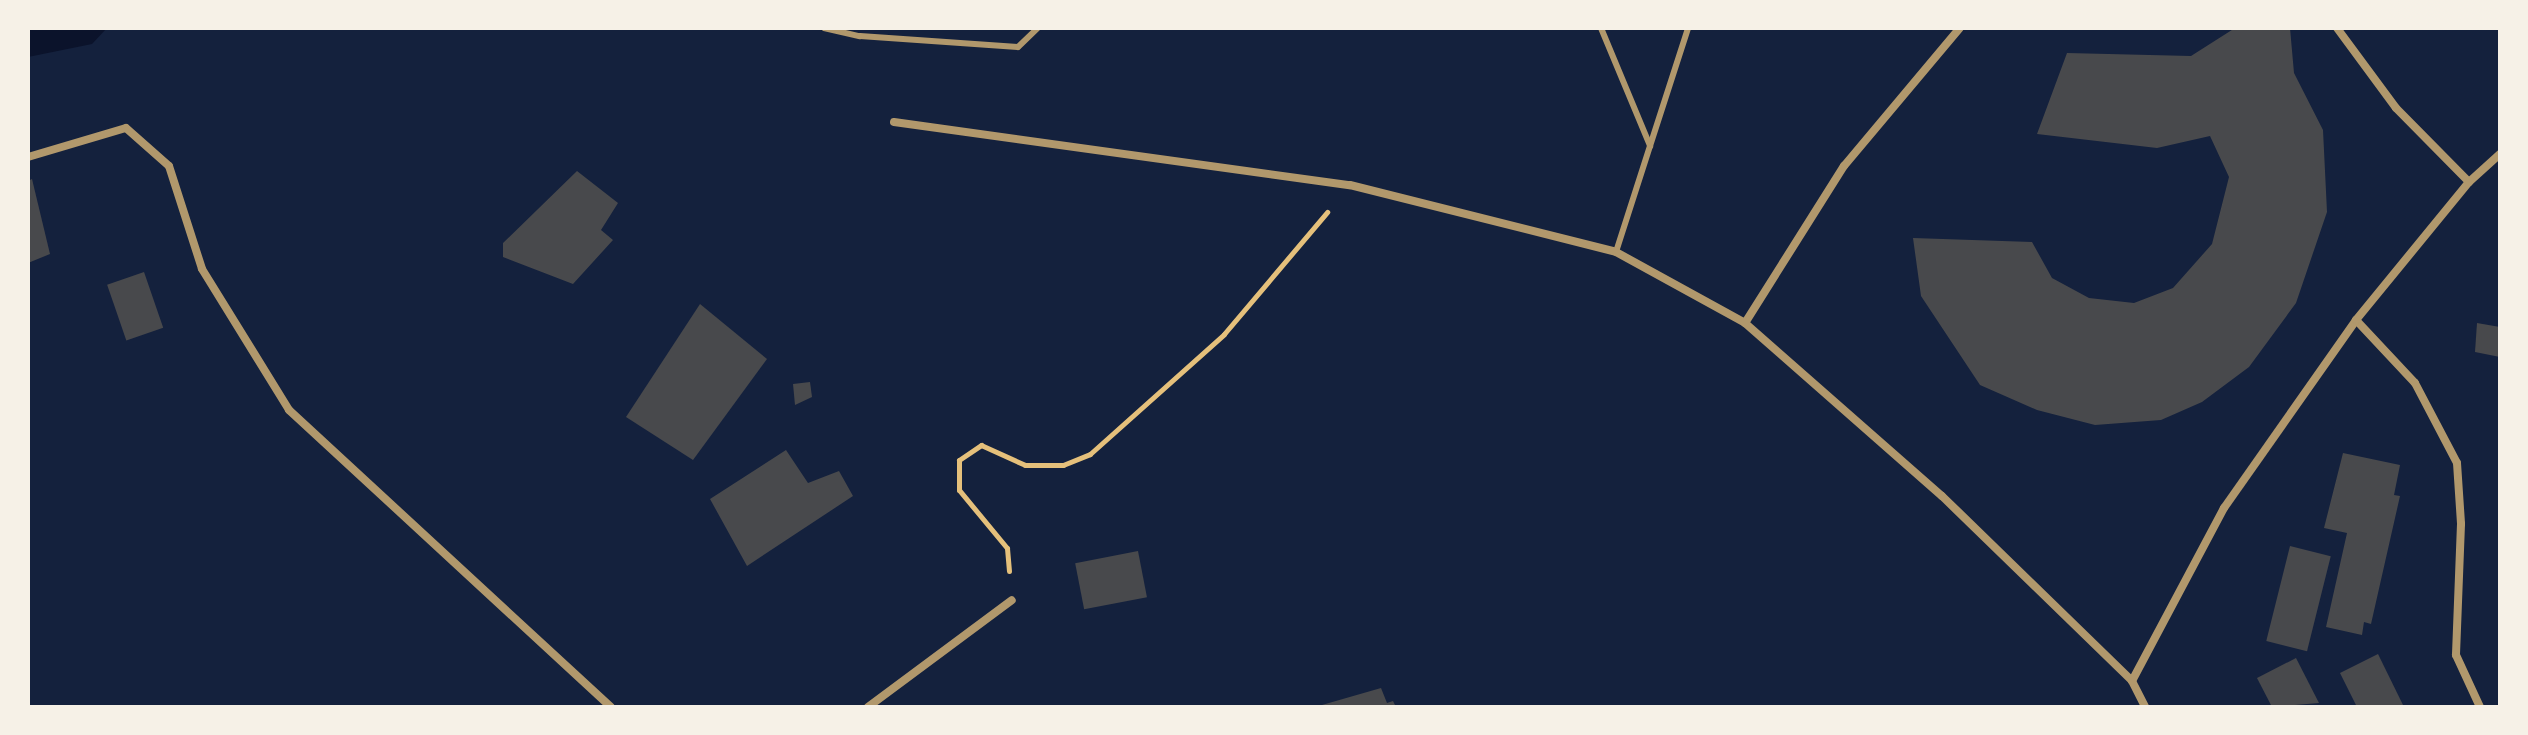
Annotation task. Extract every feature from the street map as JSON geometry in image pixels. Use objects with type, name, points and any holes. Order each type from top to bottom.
[{"type":"street","points":[[1745,323],[1844,166],[1960,28]]},
{"type":"street","points":[[2337,28],[2396,108],[2469,182]]},
{"type":"street","points":[[894,122],[1350,185],[1616,252],[1745,323],[1942,496],[2132,681],[2145,707]]},
{"type":"street","points":[[28,157],[126,128],[169,166],[202,269],[289,410],[611,707]]},
{"type":"street","points":[[2132,681],[2224,508],[2356,320],[2469,182],[2500,154]]},
{"type":"street","points":[[2356,320],[2415,383],[2457,463],[2456,655],[2480,707]]},
{"type":"street","points":[[868,707],[1012,600]]},
{"type":"lane","points":[[824,28],[860,36],[1018,47],[1038,28]]},
{"type":"lane","points":[[1601,28],[1650,146]]},
{"type":"lane","points":[[1616,252],[1688,28]]},
{"type":"path","points":[[1012,600],[1007,548],[959,490],[959,460],[981,445],[1025,465],[1063,465],[1090,454],[1224,334],[1350,185]]},
{"type":"water","points":[[28,28],[107,28],[92,44],[28,57]]},
{"type":"building","points":[[2235,28],[2290,28],[2294,73],[2323,130],[2327,212],[2296,303],[2249,367],[2202,402],[2161,420],[2095,425],[2037,410],[1980,385],[1921,296],[1913,238],[2032,242],[2052,278],[2089,298],[2134,303],[2173,288],[2212,244],[2229,177],[2210,136],[2157,148],[2037,134],[2067,53],[2191,56]]},
{"type":"building","points":[[577,171],[618,203],[601,230],[613,240],[573,284],[503,257],[503,243]]},
{"type":"building","points":[[32,179],[50,254],[28,263],[28,181]]},
{"type":"building","points":[[144,272],[163,328],[126,340],[107,285]]},
{"type":"building","points":[[700,304],[767,359],[693,460],[626,417]]},
{"type":"building","points":[[2477,323],[2500,327],[2500,357],[2475,352]]},
{"type":"building","points":[[810,382],[812,397],[795,405],[793,384]]},
{"type":"building","points":[[786,450],[808,483],[839,471],[853,496],[747,566],[710,499]]},
{"type":"building","points":[[2343,453],[2400,465],[2394,495],[2400,496],[2371,624],[2364,622],[2362,635],[2326,627],[2347,533],[2324,528]]},
{"type":"building","points":[[2290,546],[2331,556],[2307,651],[2266,641]]},
{"type":"building","points":[[1138,551],[1147,597],[1084,609],[1075,563]]},
{"type":"building","points":[[2378,654],[2404,707],[2357,707],[2340,673]]},
{"type":"building","points":[[2296,658],[2319,703],[2272,707],[2257,678]]},
{"type":"building","points":[[1381,688],[1387,703],[1393,701],[1396,707],[1315,707]]}]
